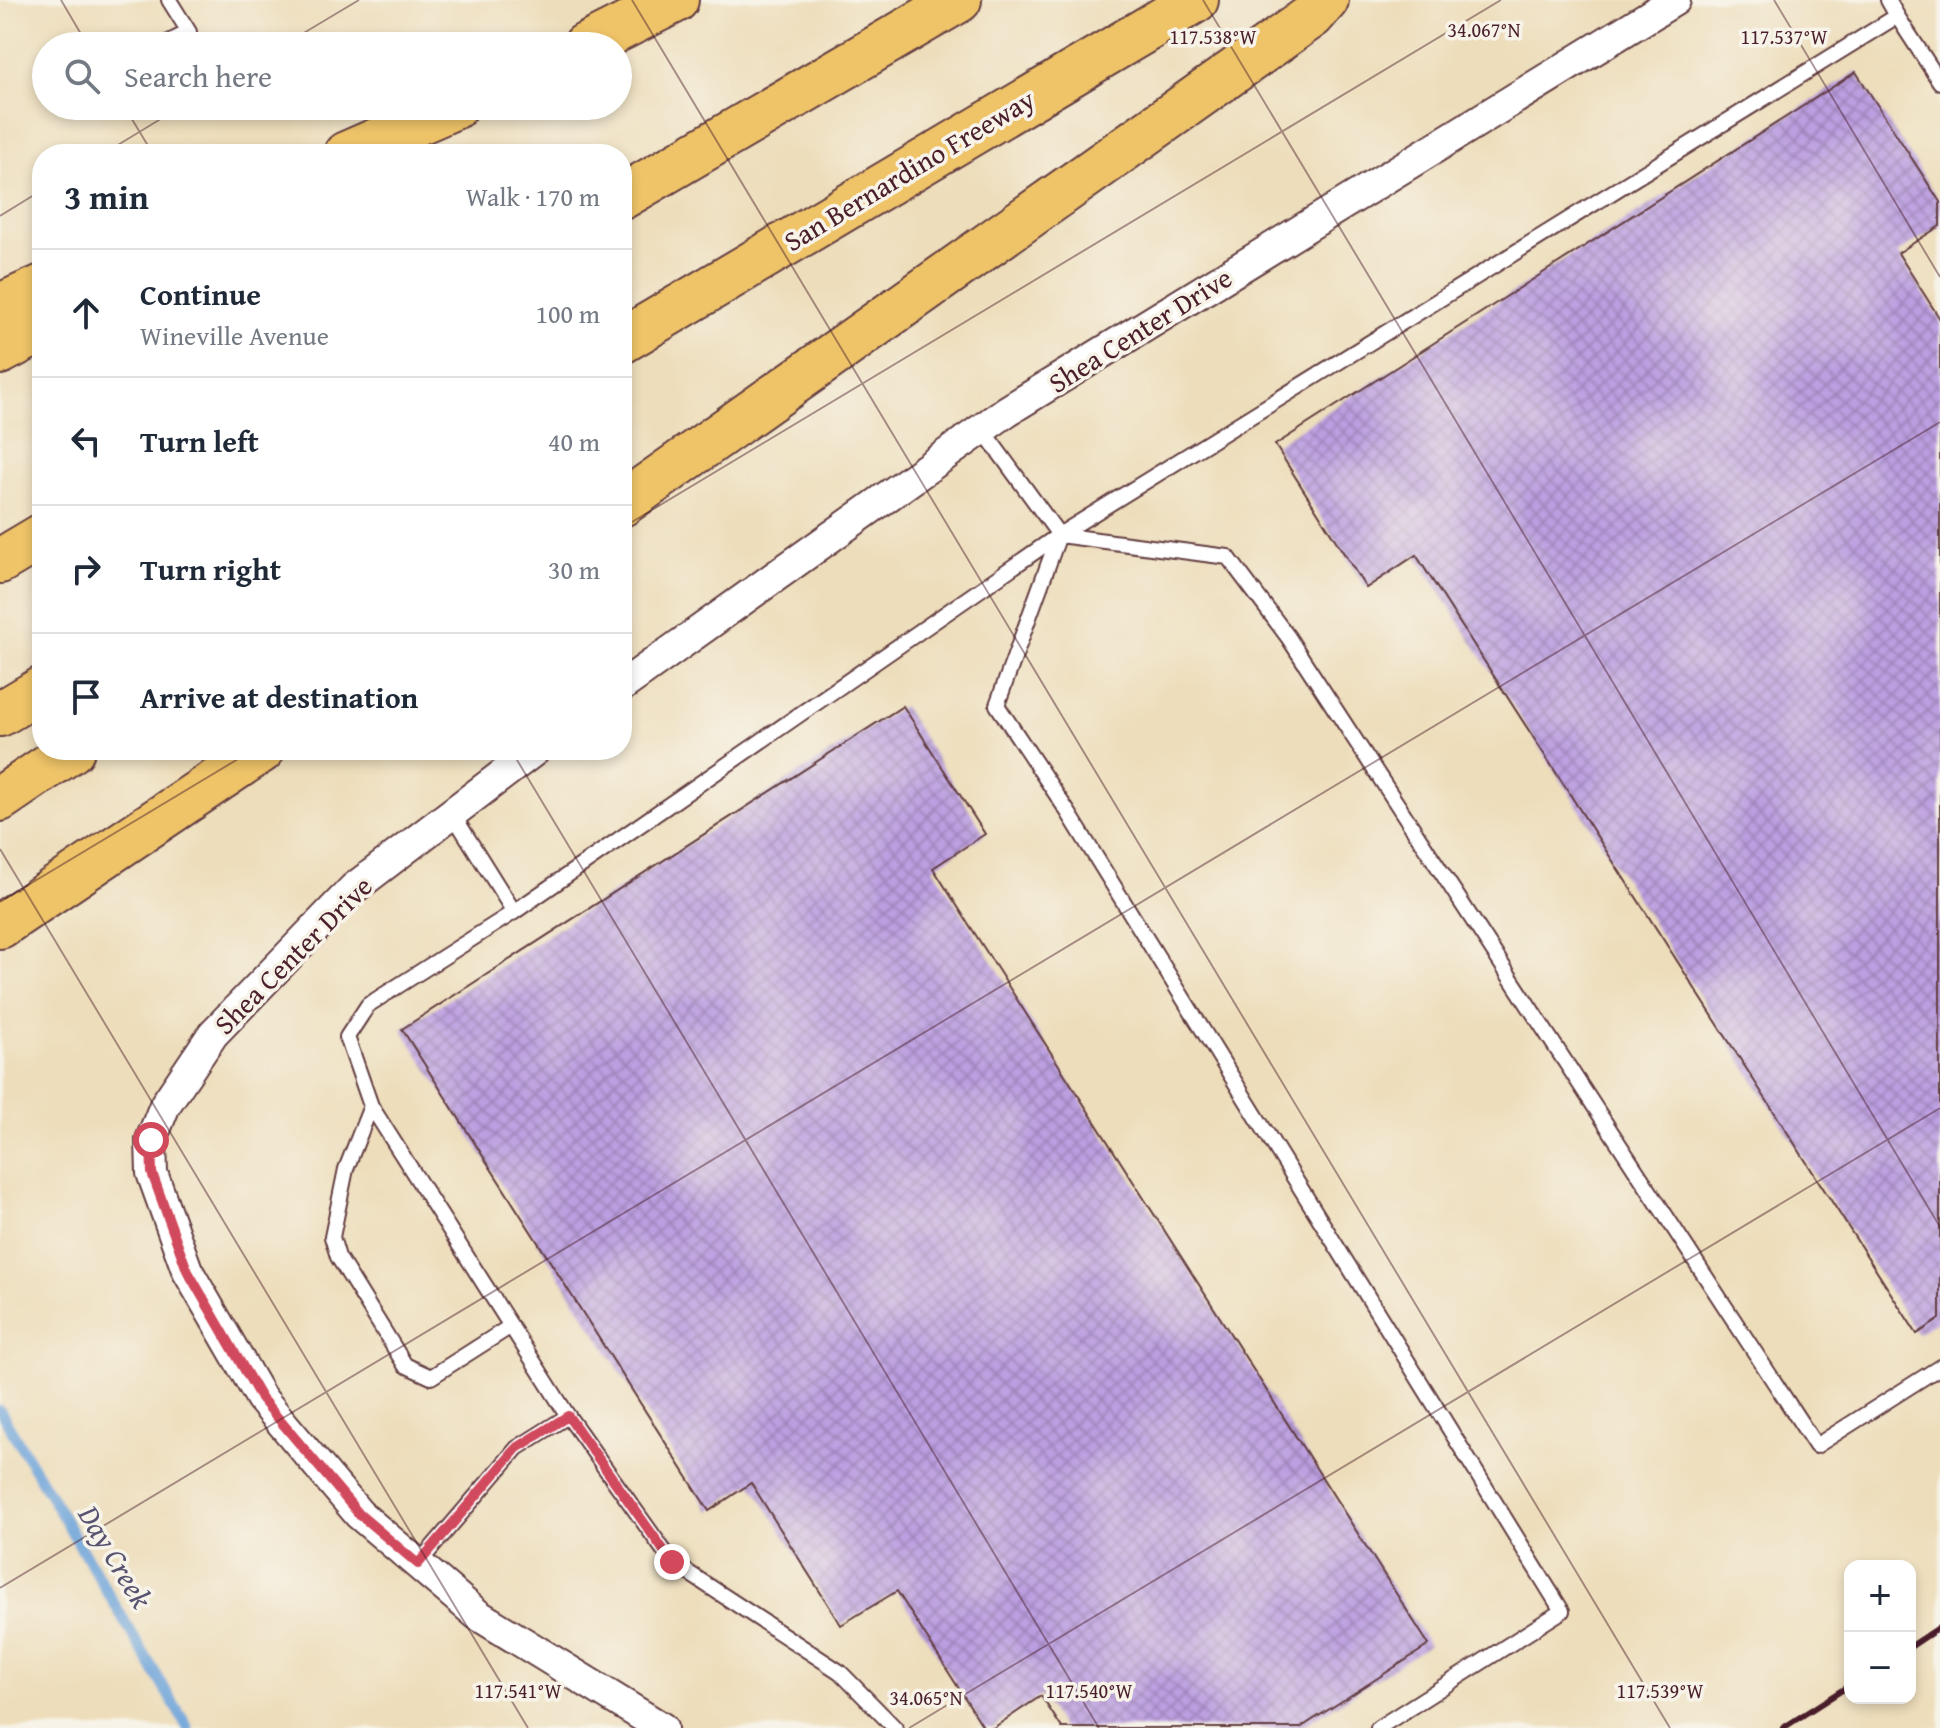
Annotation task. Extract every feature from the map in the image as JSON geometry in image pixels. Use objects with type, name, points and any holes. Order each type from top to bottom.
[{"type":"highway","points":[[613,32],[676,0]]},
{"type":"highway","points":[[632,191],[959,0]]},
{"type":"highway","name":"San Bernardino Freeway","points":[[632,335],[1196,0]]},
{"type":"highway","points":[[632,497],[1312,16],[1326,0]]},
{"type":"highway","points":[[369,144],[424,120]]},
{"type":"highway","points":[[396,144],[442,120]]},
{"type":"highway","points":[[0,306],[32,292]]},
{"type":"highway","points":[[0,352],[32,335]]},
{"type":"highway","points":[[0,561],[32,542]]},
{"type":"highway","points":[[0,714],[32,695]]},
{"type":"highway","points":[[0,799],[57,760]]},
{"type":"highway","points":[[0,926],[247,760]]},
{"type":"street","name":"Shea Center Drive","points":[[632,679],[1007,411],[1675,0]]},
{"type":"street","name":"Shea Center Drive","points":[[418,1564],[359,1514],[261,1398],[187,1270],[152,1173],[151,1140],[165,1105],[213,1034],[354,888],[522,760]]},
{"type":"street","points":[[418,1564],[478,1615],[662,1728]]},
{"type":"lane","points":[[169,0],[189,32]]},
{"type":"lane","points":[[1888,0],[1940,82]]},
{"type":"lane","points":[[895,1728],[840,1672],[672,1562],[568,1416],[371,1106],[347,1037],[368,1005],[514,912],[1059,535],[1897,16]]},
{"type":"lane","points":[[982,429],[1059,535],[1228,557],[1288,637],[1816,1446],[1940,1367]]},
{"type":"lane","points":[[1059,535],[997,705],[1068,812],[1562,1611],[1378,1728]]},
{"type":"lane","points":[[452,813],[514,912]]},
{"type":"lane","points":[[371,1106],[346,1169],[332,1237],[338,1257],[405,1365],[431,1377],[511,1326]]},
{"type":"lane","points":[[418,1564],[517,1448],[568,1416]]},
{"type":"building","points":[[1856,72],[1940,202],[1940,226],[1898,253],[1940,319],[1940,1319],[1917,1334],[1416,555],[1366,588],[1275,445]]},
{"type":"building","points":[[903,706],[985,834],[933,868],[1429,1645],[1300,1728],[1062,1728],[1041,1696],[993,1728],[984,1728],[897,1591],[841,1625],[751,1483],[709,1511],[402,1029]]},
{"type":"waterway","name":"Day Creek","points":[[0,1411],[188,1728]]},
{"type":"railway","points":[[1916,1643],[1940,1627]]},
{"type":"railway","points":[[1783,1728],[1844,1689]]},
{"type":"route","points":[[151,1140],[152,1173],[187,1270],[261,1398],[359,1514],[418,1564],[517,1448],[568,1416],[672,1562]]}]
